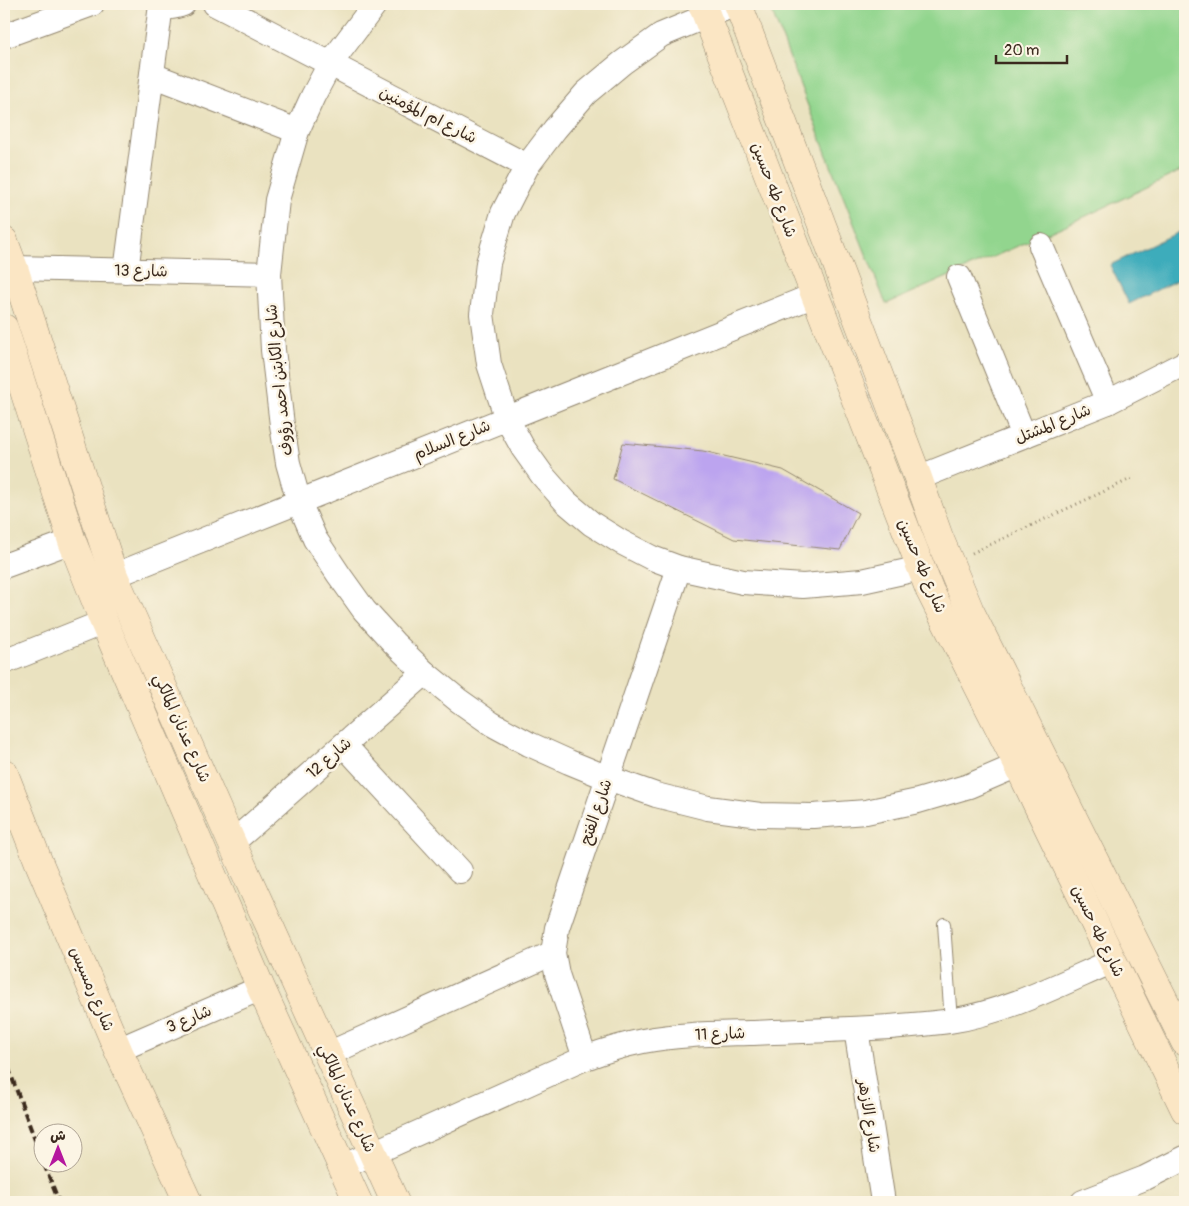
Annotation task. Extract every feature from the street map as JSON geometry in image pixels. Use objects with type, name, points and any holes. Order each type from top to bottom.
[{"type":"main road","name":"شارع طه حسين","points":[[737,4],[939,537],[970,611],[1185,1042]]},
{"type":"main road","name":"شارع طه حسين","points":[[704,10],[930,591],[1018,765],[1185,1110]]},
{"type":"main road","name":"شارع عدنان المالكي","points":[[8,255],[102,581],[232,843],[395,1202]]},
{"type":"main road","name":"شارع عدنان المالكي","points":[[4,328],[72,541],[102,581],[104,622],[261,988],[358,1202]]},
{"type":"main road","points":[[890,488],[918,478]]},
{"type":"main road","name":"شارع رمسيس","points":[[4,773],[39,863],[118,1050],[188,1202]]},
{"type":"street","points":[[4,36],[92,4]]},
{"type":"street","points":[[126,271],[152,75],[168,4]]},
{"type":"street","name":"شارع ام المؤمنين","points":[[215,4],[527,166]]},
{"type":"street","name":"شارع الكابتن احمد رؤوف","points":[[375,4],[330,64],[297,131],[277,200],[268,274],[273,350],[282,425],[288,463],[299,502],[316,539],[364,610],[425,674],[458,700],[500,728],[529,744],[569,762],[656,796],[708,808],[760,815],[813,816],[866,812],[918,801],[969,786],[1018,765]]},
{"type":"street","points":[[737,4],[704,10],[622,62],[586,94],[555,129],[527,166],[503,213],[488,262],[482,314],[489,364],[507,419],[523,448],[543,476],[566,502],[592,524],[652,558],[679,568],[743,582],[803,586],[862,581],[920,568]]},
{"type":"street","points":[[152,75],[297,131]]},
{"type":"street","points":[[1041,246],[1108,402]]},
{"type":"street","name":"شارع 13","points":[[8,255],[126,271],[268,274]]},
{"type":"street","points":[[959,277],[1024,436]]},
{"type":"street","name":"شارع السلام","points":[[102,581],[815,296]]},
{"type":"street","name":"شارع المشتل","points":[[918,478],[1108,402],[1185,363]]},
{"type":"street","points":[[4,566],[72,541]]},
{"type":"street","name":"شارع الفتح","points":[[585,1058],[557,974],[553,953],[557,928],[679,568]]},
{"type":"street","points":[[4,662],[104,622]]},
{"type":"street","name":"شارع 12","points":[[232,843],[425,674]]},
{"type":"street","points":[[344,745],[460,871]]},
{"type":"street","points":[[328,1054],[553,953]]},
{"type":"street","name":"شارع 11","points":[[342,1167],[585,1058],[616,1047],[643,1041],[698,1034],[856,1029],[951,1021],[1000,1009],[1113,961]]},
{"type":"street","name":"شارع 3","points":[[118,1050],[261,988]]},
{"type":"street","name":"شارع الازهر","points":[[856,1029],[883,1202]]},
{"type":"street","points":[[1083,1202],[1145,1178],[1185,1158]]},
{"type":"lane","points":[[944,924],[951,1021]]},
{"type":"path","points":[[950,564],[1135,477]]},
{"type":"green space","points":[[769,4],[1185,4],[1185,169],[1084,217],[886,304]]},
{"type":"water","points":[[1185,229],[1185,276],[1129,304],[1110,265]]},
{"type":"building","points":[[623,443],[703,451],[783,470],[858,513],[840,550],[734,539],[613,479]]},
{"type":"railway","points":[[4,1056],[32,1132]]},
{"type":"railway","points":[[48,1174],[59,1202]]}]
